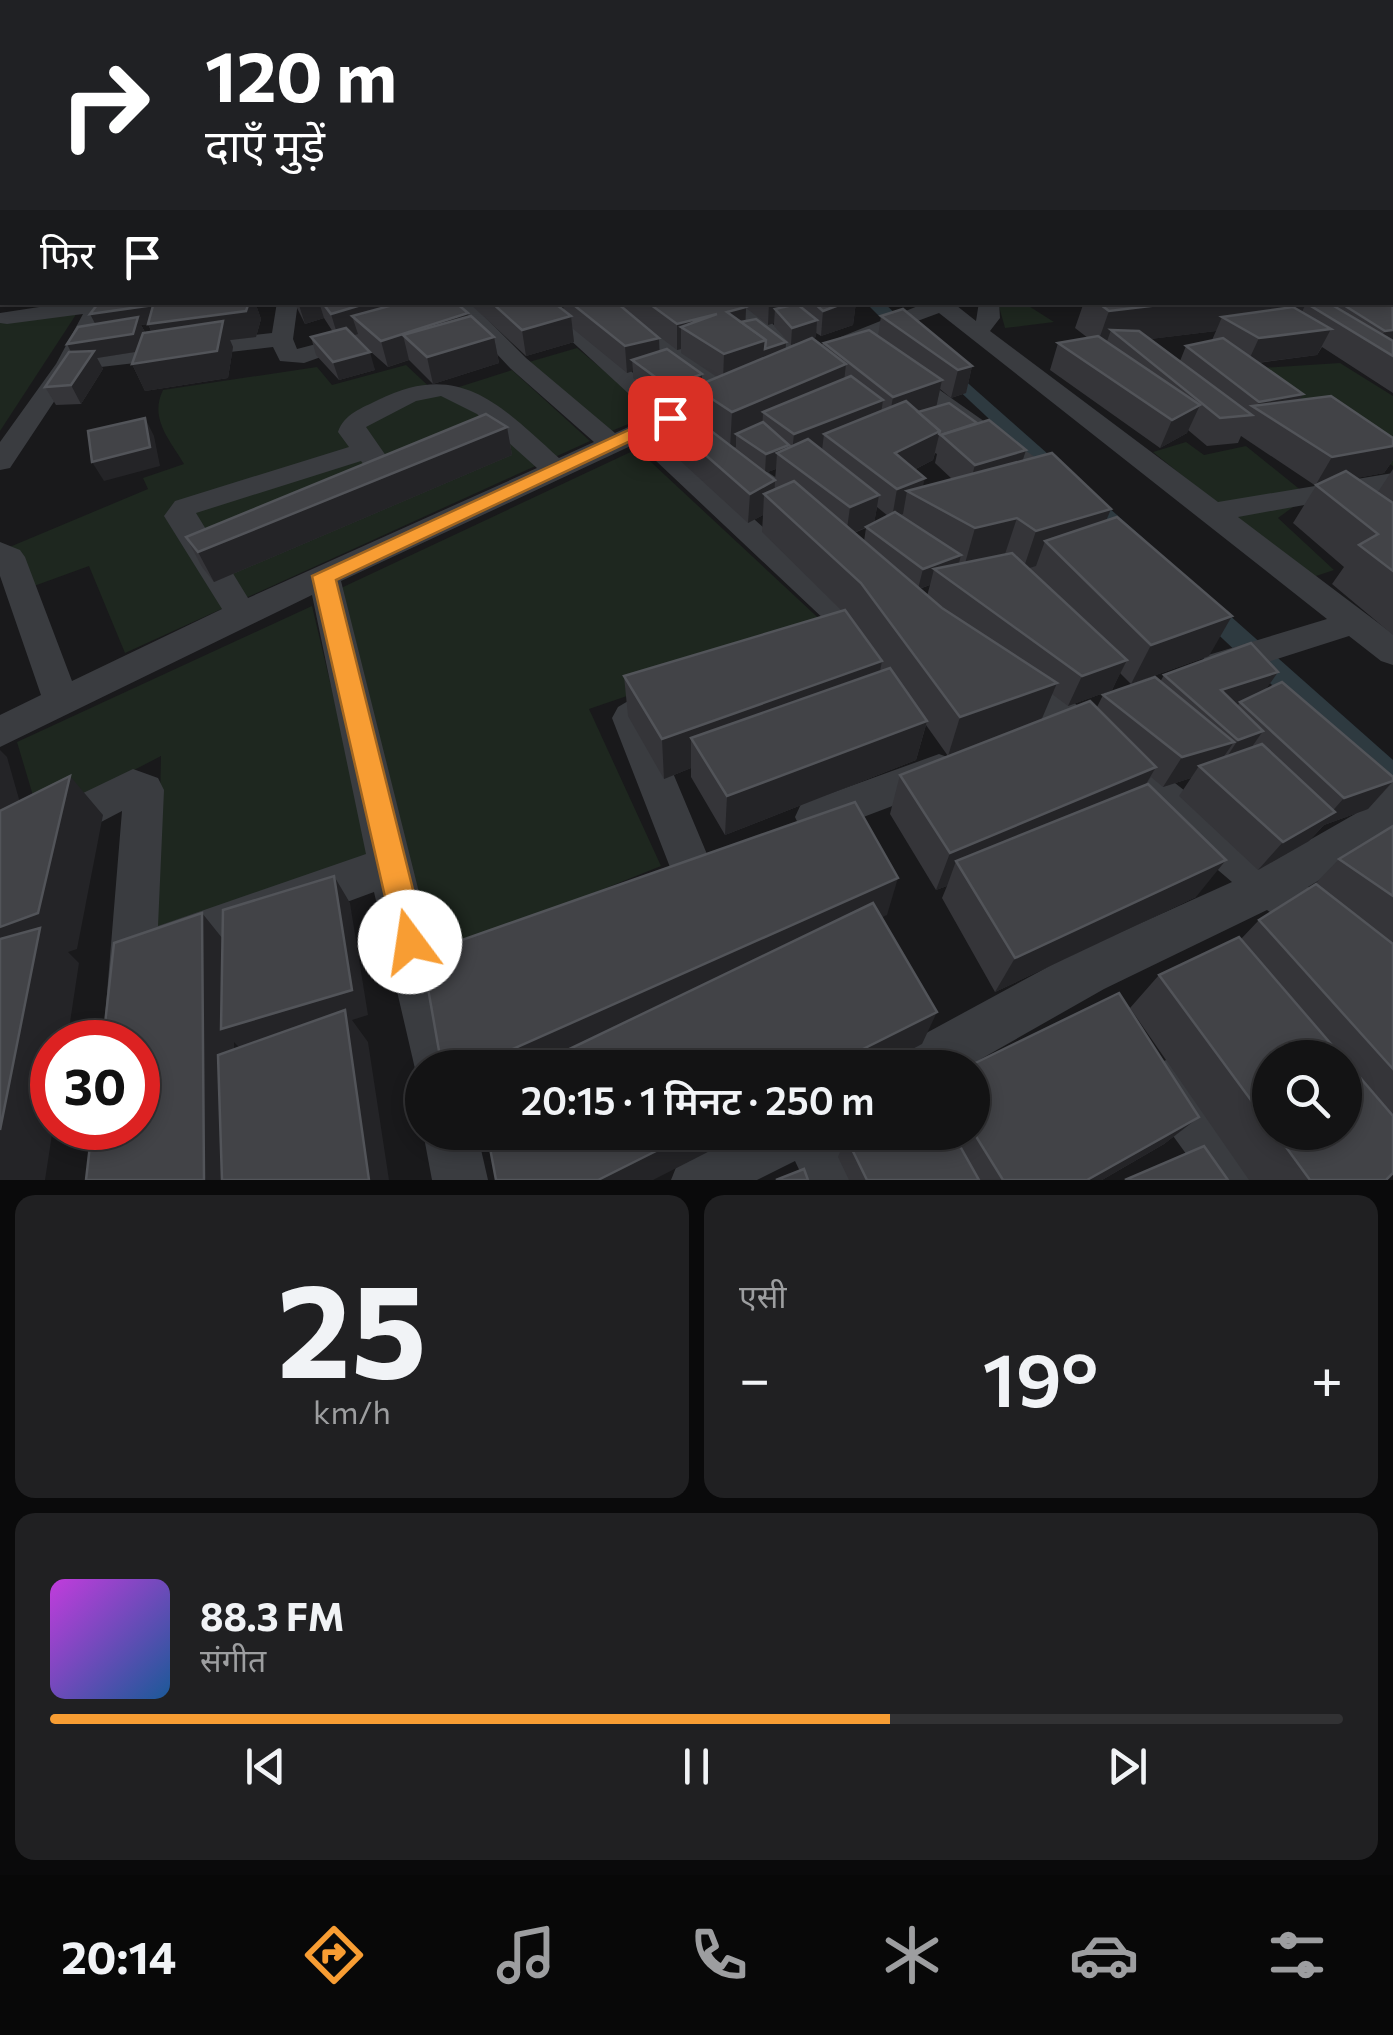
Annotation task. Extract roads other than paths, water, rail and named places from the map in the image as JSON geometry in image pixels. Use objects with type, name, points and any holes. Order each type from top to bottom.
[{"type":"street","points":[[7,318],[93,305]]},
{"type":"street","points":[[0,462],[67,364],[99,305]]},
{"type":"street","points":[[290,305],[282,339],[288,356],[295,358],[376,335]]},
{"type":"street","points":[[541,305],[641,431],[840,615],[867,650],[800,652]]},
{"type":"street","points":[[606,305],[728,391]]},
{"type":"street","points":[[737,305],[844,394]]},
{"type":"street","points":[[978,333],[989,318],[990,305]]},
{"type":"street","points":[[0,732],[242,614],[867,325],[932,306],[978,333],[1393,652]]},
{"type":"street","points":[[457,309],[518,364],[641,431],[765,479],[836,532]]},
{"type":"street","points":[[867,325],[953,407],[1046,476],[1090,515]]},
{"type":"street","points":[[67,364],[282,339]]},
{"type":"street","points":[[362,492],[396,478],[363,452],[352,432],[354,423],[436,390],[471,399],[556,470]]},
{"type":"street","points":[[920,418],[953,407]]},
{"type":"street","points":[[477,444],[509,430]]},
{"type":"street","points":[[242,614],[179,516],[184,507],[363,452]]},
{"type":"street","points":[[765,479],[796,465]]},
{"type":"street","points":[[1012,486],[1046,476]]},
{"type":"street","points":[[1214,512],[1393,481]]},
{"type":"street","points":[[1328,491],[1367,520]]},
{"type":"street","points":[[207,556],[242,542]]},
{"type":"street","points":[[0,552],[9,557],[62,702]]},
{"type":"street","points":[[324,576],[392,866],[437,973],[437,1050]]},
{"type":"street","points":[[1175,680],[1355,622]]},
{"type":"street","points":[[993,658],[1270,886],[1393,972]]},
{"type":"street","points":[[690,866],[631,718],[674,689],[692,684]]},
{"type":"street","points":[[1324,736],[1393,803]]},
{"type":"street","points":[[780,831],[958,751]]},
{"type":"street","points":[[0,855],[123,790],[140,786],[144,802],[129,1020]]},
{"type":"street","points":[[955,1050],[1201,939],[1270,886],[1393,814]]},
{"type":"street","points":[[132,958],[392,866]]},
{"type":"street","points":[[1145,1052],[1239,1180]]},
{"type":"street","points":[[454,1150],[460,1180]]},
{"type":"street","points":[[699,1180],[758,1150]]},
{"type":"street","points":[[819,1150],[833,1180]]},
{"type":"waterway","points":[[876,305],[910,337]]},
{"type":"waterway","points":[[944,367],[1135,543]]},
{"type":"waterway","points":[[1201,604],[1393,779]]}]
